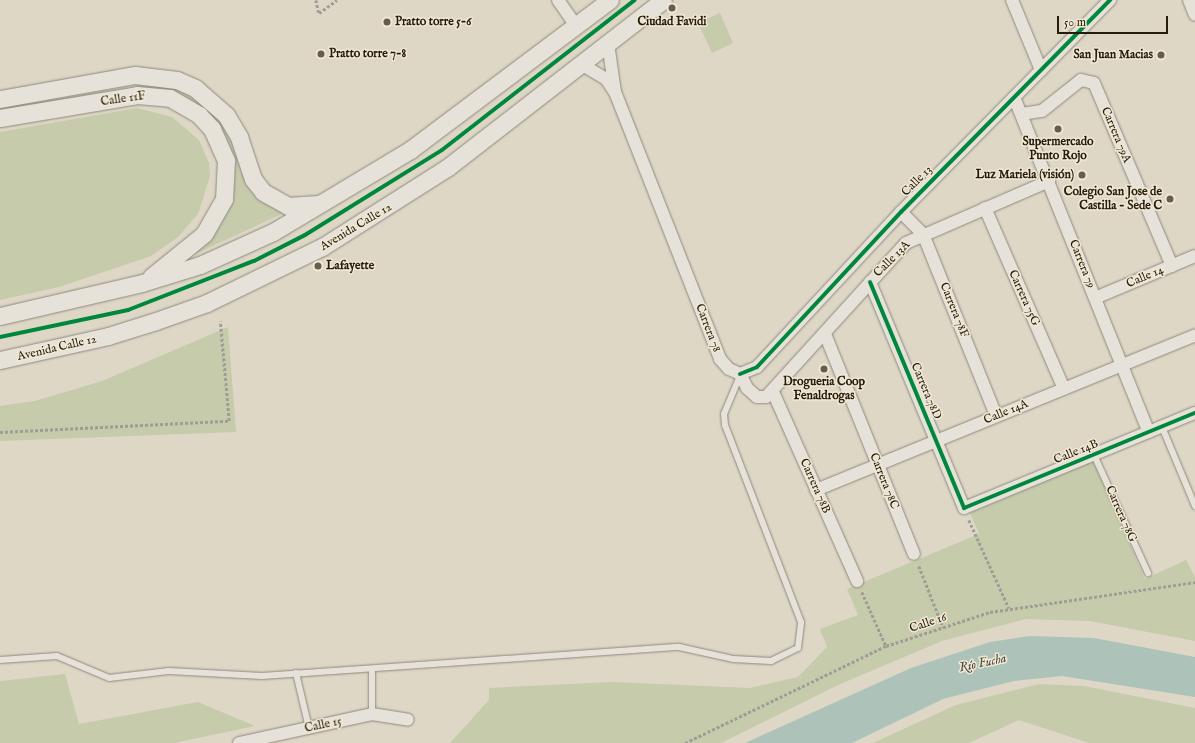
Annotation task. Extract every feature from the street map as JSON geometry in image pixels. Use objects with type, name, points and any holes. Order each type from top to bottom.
[{"type":"main road","points":[[0,316],[142,283],[248,245],[322,203],[410,150],[610,0]]},
{"type":"main road","name":"Avenida Calle 12","points":[[0,360],[108,336],[207,303],[265,277],[363,224],[410,193],[663,0]]},
{"type":"main road","name":"Calle 11F","points":[[0,98],[135,75],[177,80],[195,88],[226,115],[239,137],[253,179],[263,192],[288,206],[322,203]]},
{"type":"main road","name":"Calle 11F","points":[[0,118],[154,95],[187,106],[212,129],[224,156],[227,180],[216,218],[204,234],[142,283]]},
{"type":"street","points":[[558,0],[576,26]]},
{"type":"street","points":[[1012,0],[1041,70]]},
{"type":"street","name":"Calle 13","points":[[740,374],[757,367],[901,212],[1110,0]]},
{"type":"street","points":[[1189,0],[1195,15]]},
{"type":"street","name":"Carrera 78","points":[[608,42],[615,92]]},
{"type":"street","name":"Carrera 78","points":[[581,64],[606,79],[615,92],[720,359],[729,369],[740,374]]},
{"type":"street","name":"Carrera 79A","points":[[1022,114],[1042,111],[1081,80],[1094,83],[1172,266]]},
{"type":"street","name":"Carrera 79","points":[[1014,97],[1149,432]]},
{"type":"street","name":"Calle 13A","points":[[773,392],[906,243],[923,234],[1049,181]]},
{"type":"street","name":"Carrera 75G","points":[[985,208],[1064,388]]},
{"type":"street","name":"Carrera 78F","points":[[901,212],[923,234],[996,416]]},
{"type":"street","name":"Calle 14","points":[[1096,298],[1195,256]]},
{"type":"street","name":"Carrera 78D","points":[[870,282],[964,508]]},
{"type":"street","name":"Carrera 78C","points":[[824,334],[914,554]]},
{"type":"street","name":"Calle 14A","points":[[816,490],[1195,335]]},
{"type":"street","points":[[740,374],[747,388],[757,396],[766,397],[773,392]]},
{"type":"street","name":"Carrera 78B","points":[[773,392],[857,581]]},
{"type":"street","name":"Calle 14B","points":[[964,508],[1195,413]]},
{"type":"street","name":"Calle 15","points":[[239,743],[372,714],[408,720]]},
{"type":"lane","points":[[0,660],[57,656],[109,678],[169,671],[262,676],[372,670],[679,647],[734,659],[771,661],[798,648],[801,622],[725,425],[724,414],[740,374]]},
{"type":"lane","points":[[1162,427],[1195,506]]},
{"type":"lane","name":"Carrera 78G","points":[[1094,455],[1148,573]]},
{"type":"lane","points":[[372,670],[372,714]]},
{"type":"lane","points":[[296,673],[309,728]]},
{"type":"path","points":[[316,0],[319,13],[337,0]]},
{"type":"path","points":[[0,432],[230,421],[220,321]]},
{"type":"path","points":[[964,508],[1009,608]]},
{"type":"path","points":[[914,554],[943,627]]},
{"type":"path","points":[[857,581],[886,646]]},
{"type":"green space","points":[[720,13],[733,43],[712,53],[698,23]]},
{"type":"green space","points":[[154,84],[184,89],[213,110],[232,140],[249,188],[264,203],[284,213],[191,256],[229,202],[208,114],[181,95],[0,113],[0,108]]},
{"type":"green space","points":[[137,108],[172,117],[199,140],[209,163],[210,176],[198,214],[178,237],[151,256],[59,287],[0,300],[0,132]]},
{"type":"green space","points":[[228,327],[236,432],[0,441],[0,406],[35,401],[102,381]]},
{"type":"green space","points":[[1093,461],[1145,579],[1186,560],[1195,577],[1195,641],[1090,621],[1026,619],[942,641],[838,685],[721,743],[450,743],[489,700],[489,688],[613,682],[750,688],[798,677],[827,647],[820,629],[858,615],[847,589],[979,534],[970,513]]},
{"type":"green space","points":[[65,674],[79,724],[198,702],[255,726],[174,743],[0,743],[0,681]]},
{"type":"green space","points":[[1039,684],[1084,686],[1195,708],[1195,743],[1089,743],[1019,720],[969,743],[873,743],[956,705]]},
{"type":"water","name":"Río Fucha","points":[[1030,636],[1094,638],[1195,657],[1195,697],[1062,676],[1014,681],[943,699],[852,743],[745,743],[911,668],[990,642]]},
{"type":"cycle path","points":[[0,337],[128,310],[254,261],[305,235],[442,150],[635,0]]},
{"type":"cycle path","points":[[740,374],[757,367],[901,212],[1110,0]]},
{"type":"cycle path","points":[[870,282],[964,508],[1195,413]]},
{"type":"place","name":"Ciudad Favidi","points":[[672,8]]},
{"type":"place","name":"Pratto torre 5-6","points":[[387,22]]},
{"type":"place","name":"Pratto torre 7-8","points":[[321,54]]},
{"type":"place","name":"San Juan Macias","points":[[1161,55]]},
{"type":"place","name":"Supermercado Punto Rojo","points":[[1058,129]]},
{"type":"place","name":"Luz Mariela (visión)","points":[[1082,175]]},
{"type":"place","name":"Colegio San Jose de Castilla - Sede C","points":[[1170,199]]},
{"type":"place","name":"Lafayette","points":[[318,266]]},
{"type":"place","name":"Drogueria Coop Fenaldrogas","points":[[824,369]]}]
